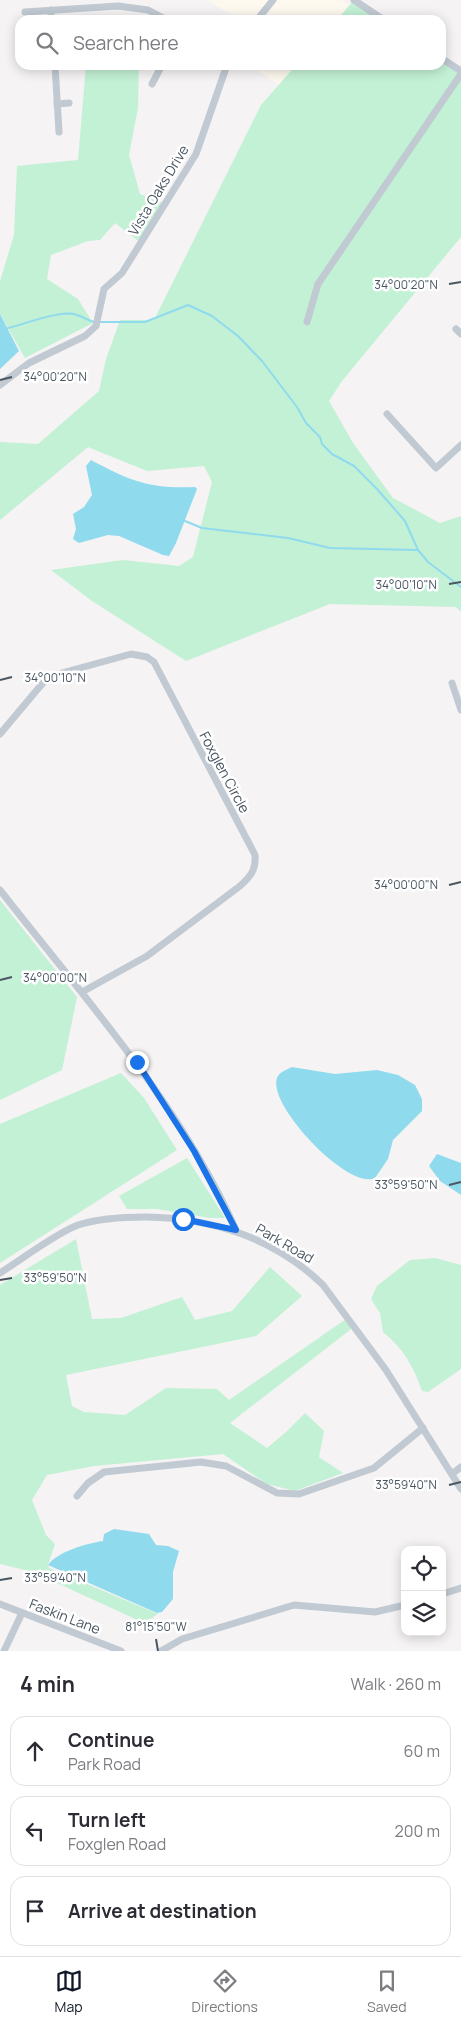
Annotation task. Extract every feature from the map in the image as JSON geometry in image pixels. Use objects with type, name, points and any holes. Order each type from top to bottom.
[{"type":"street","points":[[261,15],[273,0]]},
{"type":"street","points":[[354,0],[376,15]]},
{"type":"street","points":[[25,12],[118,3],[148,10],[158,15]]},
{"type":"street","points":[[51,10],[51,15]]},
{"type":"street","points":[[308,322],[318,284],[461,72],[446,62]]},
{"type":"street","points":[[55,70],[59,132]]},
{"type":"street","points":[[152,84],[159,70]]},
{"type":"street","name":"Vista Oaks Drive","points":[[0,385],[29,363],[84,336],[96,326],[104,289],[122,273],[196,154],[225,70]]},
{"type":"street","points":[[58,104],[69,103]]},
{"type":"street","points":[[387,414],[436,468],[461,444]]},
{"type":"street","name":"Foxglen Circle","points":[[0,734],[51,676],[131,654],[147,657],[154,662],[255,855],[253,873],[240,886],[147,956],[82,992]]},
{"type":"street","points":[[452,683],[461,710]]},
{"type":"street","points":[[0,890],[137,1062],[194,1151],[236,1230]]},
{"type":"street","name":"Park Road","points":[[0,1273],[75,1226],[113,1217],[166,1217],[207,1222],[236,1230],[280,1252],[311,1273],[323,1285],[371,1348],[453,1473],[461,1489]]},
{"type":"street","points":[[77,1496],[93,1478],[104,1472],[201,1462],[226,1466],[277,1493],[300,1494],[374,1468],[422,1428]]},
{"type":"street","points":[[453,1473],[461,1467]]},
{"type":"street","points":[[446,1593],[461,1588]]},
{"type":"street","name":"Faskin Lane","points":[[0,1604],[121,1651]]},
{"type":"street","points":[[161,1651],[182,1639],[294,1605],[375,1612],[401,1606]]},
{"type":"street","points":[[4,1651],[22,1613]]},
{"type":"shaded area","points":[[207,0],[342,0],[349,6],[341,15],[232,15]]},
{"type":"shaded area","points":[[257,70],[292,70],[279,85]]},
{"type":"green space","points":[[354,0],[376,15],[341,15]]},
{"type":"green space","points":[[446,61],[461,71],[461,237],[342,381],[329,401],[353,443],[393,498],[440,523],[461,516],[461,612],[456,607],[330,604],[186,661],[92,601],[51,570],[123,560],[179,566],[193,557],[212,482],[204,466],[147,471],[88,447],[0,520],[0,442],[38,444],[99,391],[106,359],[120,320],[154,320],[261,105],[292,70],[446,70]]},
{"type":"green space","points":[[86,70],[139,70],[138,108],[129,155],[140,194],[165,204],[141,243],[115,223],[100,240],[88,241],[51,255],[47,279],[78,299],[93,323],[25,358],[0,314],[0,281],[14,235],[17,166],[78,160]]},
{"type":"green space","points":[[0,900],[77,997],[62,1070],[0,1100]]},
{"type":"green space","points":[[121,1073],[144,1098],[177,1150],[0,1263],[0,1124]]},
{"type":"green space","points":[[187,1158],[225,1218],[210,1218],[157,1209],[127,1209],[119,1196]]},
{"type":"green space","points":[[76,1239],[92,1319],[121,1318],[182,1297],[195,1320],[232,1311],[270,1267],[302,1296],[256,1336],[66,1375],[72,1406],[84,1412],[125,1415],[166,1388],[217,1389],[229,1400],[349,1317],[355,1326],[230,1423],[267,1448],[305,1413],[324,1431],[319,1457],[343,1473],[295,1491],[267,1484],[223,1454],[94,1466],[47,1475],[32,1500],[46,1535],[55,1544],[48,1565],[49,1568],[158,1614],[144,1623],[33,1572],[0,1564],[0,1285]]},
{"type":"green space","points":[[435,1258],[461,1265],[461,1369],[428,1392],[422,1391],[407,1358],[383,1332],[380,1313],[371,1299],[377,1286],[410,1260]]},
{"type":"water","points":[[0,314],[19,351],[0,369]]},
{"type":"water","points":[[91,460],[141,482],[165,487],[195,487],[197,489],[169,556],[119,536],[108,535],[79,543],[73,539],[76,529],[73,514],[84,507],[92,495],[86,466]]},
{"type":"water","points":[[292,1067],[335,1074],[377,1070],[398,1075],[415,1085],[422,1099],[422,1111],[393,1140],[388,1159],[375,1178],[363,1179],[347,1172],[312,1143],[297,1125],[284,1107],[277,1091],[277,1078],[279,1074]]},
{"type":"water","points":[[437,1154],[461,1163],[461,1195],[440,1181],[429,1166]]},
{"type":"water","points":[[114,1529],[149,1534],[156,1545],[168,1546],[179,1551],[173,1572],[173,1599],[162,1612],[157,1613],[48,1565],[65,1552],[103,1541],[104,1534]]},
{"type":"waterway","points":[[100,322],[145,322],[188,305],[212,316],[238,336],[262,361],[297,407],[306,423],[320,437],[322,444],[332,454],[354,466],[377,489],[405,521],[418,550],[428,562],[461,587]]},
{"type":"waterway","points":[[8,328],[62,314],[77,315],[95,322]]},
{"type":"waterway","points":[[185,521],[202,528],[288,538],[330,548],[418,550]]},
{"type":"route","points":[[137,1062],[194,1151],[236,1230],[207,1222],[183,1219]]}]
